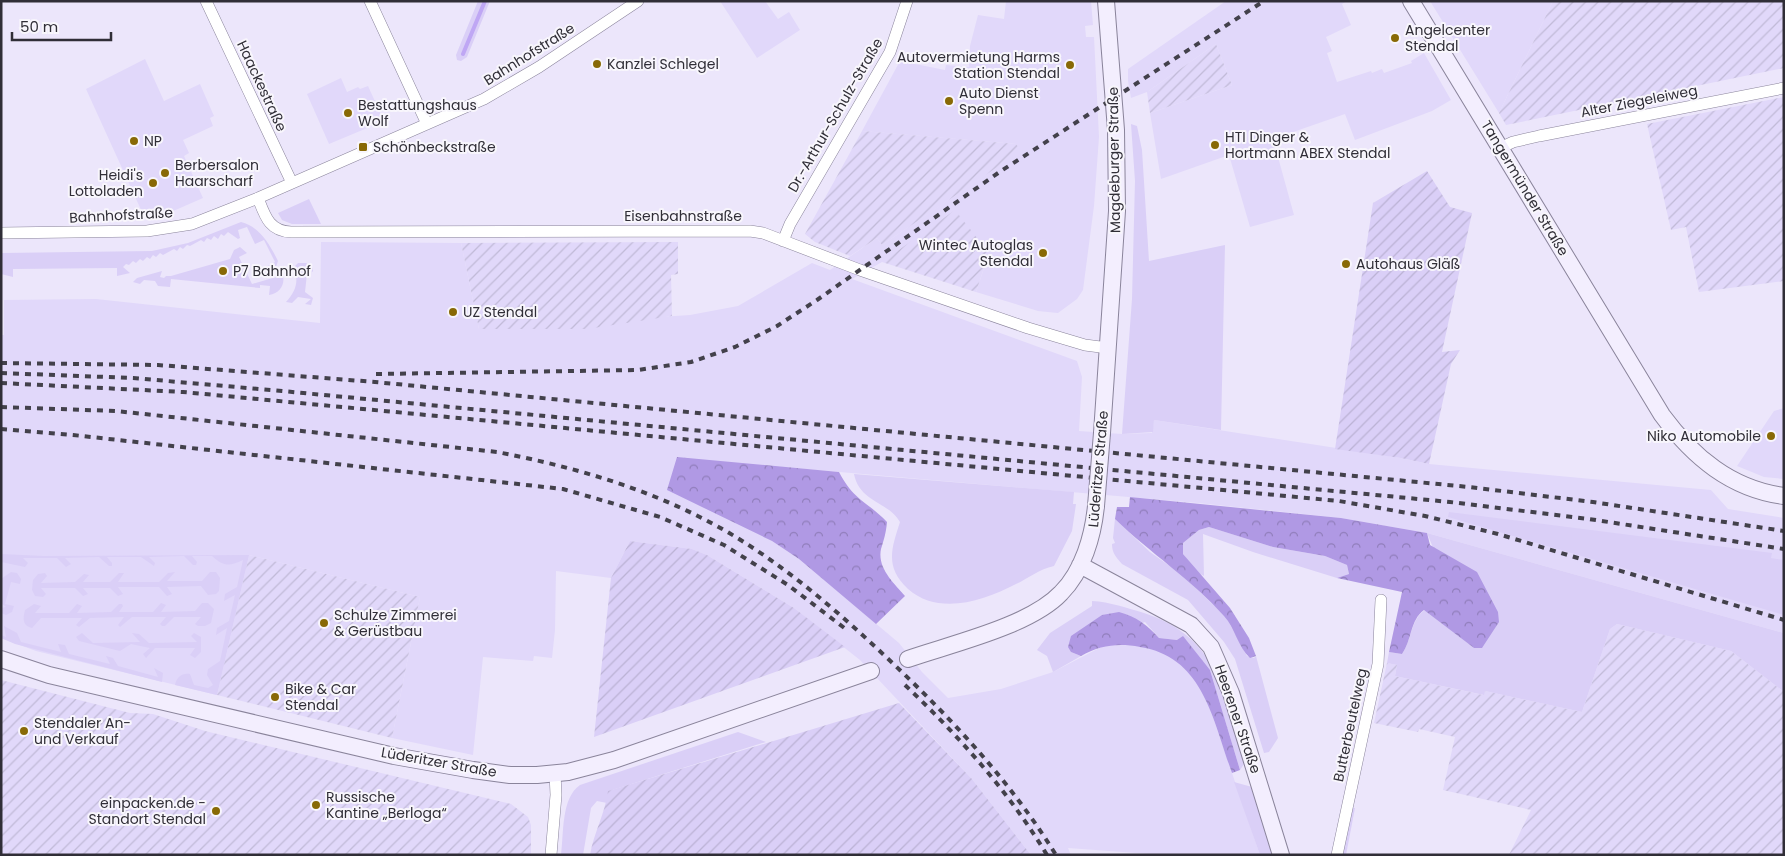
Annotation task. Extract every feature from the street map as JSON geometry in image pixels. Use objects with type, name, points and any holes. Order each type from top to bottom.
[{"type":"main road","name":"Magdeburger Straße","points":[[1106,1],[1118,183],[1108,348]]},
{"type":"main road","name":"Tangermünder Straße","points":[[1411,1],[1639,376],[1677,434],[1713,469],[1742,485],[1784,496]]},
{"type":"main road","name":"Lüderitzer Straße","points":[[908,659],[1002,627],[1042,608],[1060,594],[1080,565],[1091,537],[1096,506],[1108,348]]},
{"type":"main road","name":"Heerener Straße","points":[[1080,565],[1191,625],[1211,647],[1232,693],[1281,855]]},
{"type":"main road","name":"Lüderitzer Straße","points":[[1,659],[49,674],[404,758],[510,775],[555,773],[591,766],[652,748],[871,672]]},
{"type":"street","name":"Haackestraße","points":[[206,1],[292,183]]},
{"type":"street","points":[[370,1],[427,124]]},
{"type":"street","name":"Bahnhofstraße","points":[[1,232],[167,230],[192,224],[258,198],[427,124],[512,83],[638,1]]},
{"type":"street","name":"Dr.-Arthur-Schulz-Straße","points":[[783,241],[790,224],[890,52],[907,1]]},
{"type":"street","name":"Alter Ziegeleiweg","points":[[1500,148],[1513,142],[1784,88]]},
{"type":"street","name":"Eisenbahnstraße","points":[[258,198],[271,226],[279,230],[291,232],[739,230],[763,233],[995,317],[1085,345],[1108,348]]},
{"type":"street","name":"Butterbeutelweg","points":[[1337,855],[1378,664],[1381,600]]},
{"type":"street","points":[[551,855],[556,796],[555,773]]},
{"type":"shaded area","points":[[478,1],[490,1],[467,57],[461,61],[457,60],[456,55]]},
{"type":"shaded area","points":[[720,1],[765,1],[778,19],[789,12],[800,30],[757,58]]},
{"type":"shaded area","points":[[1006,1],[1091,1],[1093,25],[1085,26],[1086,37],[1094,37],[1099,137],[1094,206],[1083,290],[1077,299],[1058,313],[1038,311],[976,292],[989,253],[882,262],[852,279],[1077,361],[1082,377],[1079,431],[1122,434],[1152,433],[1154,420],[1401,458],[1429,464],[1711,490],[1728,509],[1784,518],[1784,633],[1427,533],[1341,518],[1198,503],[677,458],[739,523],[772,541],[799,559],[899,643],[922,672],[948,698],[1001,689],[1053,672],[1103,646],[1131,645],[1153,649],[1170,655],[1192,676],[1205,694],[1260,855],[1164,855],[1068,848],[1071,855],[1031,855],[972,779],[860,660],[794,608],[707,555],[692,549],[630,541],[611,578],[556,571],[555,630],[552,658],[534,656],[533,661],[483,657],[473,755],[392,738],[420,597],[249,555],[217,695],[36,651],[1,638],[1,335],[4,335],[4,300],[96,299],[320,323],[321,242],[461,243],[479,329],[690,315],[738,306],[812,263],[830,270],[877,238],[882,245],[1020,151],[1016,144],[862,131],[900,61],[945,70],[946,65],[969,67],[970,46],[978,15],[1004,19]]},
{"type":"shaded area","points":[[1226,1],[1347,1],[1342,4],[1351,25],[1326,37],[1332,51],[1327,53],[1337,82],[1371,71],[1372,73],[1382,69],[1384,73],[1412,63],[1411,61],[1424,53],[1451,100],[1432,111],[1355,140],[1345,114],[1273,139],[1294,215],[1250,227],[1229,155],[1161,179],[1150,113],[1232,85],[1216,44],[1147,92],[1131,98],[1128,81],[1128,69]]},
{"type":"shaded area","points":[[1430,1],[1553,1],[1499,113]]},
{"type":"shaded area","points":[[1553,1],[1784,1],[1784,68],[1506,125],[1499,113]]},
{"type":"shaded area","points":[[1216,44],[1232,85],[1150,113],[1147,92]]},
{"type":"shaded area","points":[[145,59],[164,101],[200,84],[214,116],[210,118],[213,126],[183,140],[189,153],[184,156],[203,198],[171,212],[142,212],[86,89]]},
{"type":"shaded area","name":"Bestattungshaus Wolf","points":[[341,78],[347,92],[358,87],[360,89],[368,86],[384,121],[329,144],[307,94]]},
{"type":"shaded area","points":[[1784,97],[1784,281],[1699,292],[1686,227],[1671,230],[1647,124]]},
{"type":"shaded area","points":[[1131,124],[1137,126],[1142,150],[1149,261],[1225,245],[1221,430],[1154,420],[1153,432],[1122,434],[1132,299],[1135,181]]},
{"type":"shaded area","points":[[862,131],[1016,144],[1021,151],[882,245],[877,238],[850,256],[815,242],[805,234]]},
{"type":"shaded area","points":[[1427,171],[1450,207],[1472,213],[1442,352],[1460,350],[1451,364],[1429,464],[1401,458],[1335,449],[1373,203]]},
{"type":"shaded area","points":[[309,199],[321,224],[292,224],[282,220],[278,213]]},
{"type":"shaded area","points":[[955,210],[989,253],[976,292],[882,262]]},
{"type":"shaded area","points":[[241,222],[259,232],[263,237],[278,261],[276,267],[266,267],[275,262],[264,240],[255,244],[247,227],[238,230],[240,238],[238,239],[228,232],[224,236],[221,234],[218,239],[214,236],[211,240],[207,238],[204,242],[201,240],[190,246],[187,245],[183,249],[180,247],[177,251],[174,249],[163,255],[160,253],[156,257],[153,255],[150,259],[147,257],[143,261],[140,259],[136,263],[133,261],[123,267],[130,273],[117,276],[117,268],[13,269],[13,277],[1,274],[1,253],[152,251],[188,243]]},
{"type":"shaded area","points":[[678,242],[678,274],[671,275],[672,316],[587,329],[479,329],[461,243]]},
{"type":"shaded area","points":[[240,247],[247,253],[239,257],[252,284],[283,275],[282,285],[279,290],[269,295],[270,286],[260,285],[260,288],[171,279],[170,287],[158,286],[155,281],[144,280],[140,284],[133,282],[137,278],[162,271],[160,277],[164,278],[230,259],[234,250]]},
{"type":"shaded area","points":[[298,263],[306,263],[313,268],[313,272],[308,268],[305,272],[307,274],[305,292],[313,298],[311,305],[305,304],[311,299],[298,297],[292,303],[286,302],[296,286],[294,267]]},
{"type":"shaded area","name":"Niko Automobile","points":[[1784,408],[1784,479],[1764,477],[1737,466],[1774,411]]},
{"type":"shaded area","points":[[854,474],[1074,492],[1073,504],[1076,504],[1072,531],[1054,566],[1039,571],[1021,582],[990,596],[961,603],[933,602],[920,597],[908,589],[896,573],[892,558],[894,541],[900,522],[889,510],[862,491],[857,484]]},
{"type":"shaded area","points":[[1449,512],[1772,553],[1771,558],[1784,560],[1784,615],[1448,517]]},
{"type":"shaded area","points":[[1115,519],[1150,552],[1181,574],[1226,617],[1247,656],[1254,658],[1256,656],[1278,738],[1269,752],[1264,753],[1235,659],[1224,642],[1188,600],[1122,564],[1112,547],[1112,544],[1115,543],[1113,538]]},
{"type":"shaded area","points":[[1209,527],[1273,547],[1325,556],[1347,565],[1349,574],[1337,578],[1253,552],[1203,534],[1204,576],[1197,572],[1183,554],[1183,543],[1199,530]]},
{"type":"shaded area","points":[[1427,533],[1784,633],[1784,692],[1731,651],[1617,624],[1610,629],[1582,712],[1485,691],[1484,695],[1395,676],[1397,665],[1387,663],[1389,652],[1402,654],[1416,619],[1425,610],[1474,648]]},
{"type":"shaded area","points":[[630,541],[692,549],[707,555],[794,608],[845,647],[594,737],[611,578]]},
{"type":"shaded area","points":[[1,554],[44,556],[249,555],[217,695],[175,685],[180,676],[190,674],[194,685],[208,688],[213,685],[207,675],[208,669],[220,661],[227,628],[216,635],[217,628],[229,621],[235,595],[224,601],[225,594],[237,587],[243,560],[234,564],[223,564],[212,556],[192,556],[197,562],[196,565],[193,565],[184,556],[149,557],[155,563],[154,566],[141,557],[107,557],[112,563],[112,566],[109,566],[99,557],[65,558],[71,564],[66,567],[57,558],[23,558],[28,563],[25,567],[1,562]]},
{"type":"shaded area","name":"Schulze Zimmerei & Gerüstbau","points":[[249,555],[420,597],[392,738],[217,695]]},
{"type":"shaded area","points":[[11,572],[17,573],[21,579],[20,584],[11,582],[5,604],[14,606],[12,612],[6,615],[1,613],[1,608],[6,607],[1,603],[1,579]]},
{"type":"shaded area","points":[[175,572],[167,581],[202,581],[210,572],[216,572],[220,578],[219,591],[216,594],[208,595],[201,586],[167,587],[172,594],[167,596],[159,587],[118,587],[123,594],[118,596],[110,588],[83,588],[88,594],[83,596],[75,588],[41,588],[46,594],[43,597],[35,596],[32,590],[33,580],[38,574],[45,573],[47,576],[41,583],[75,582],[84,574],[89,575],[83,582],[110,582],[119,573],[124,573],[118,582],[159,582],[168,573]]},
{"type":"shaded area","points":[[1092,601],[1131,609],[1170,624],[1189,638],[1204,654],[1215,672],[1230,715],[1244,764],[1240,770],[1210,670],[1177,640],[1159,638],[1145,622],[1071,652],[1081,656],[1053,672],[1047,656],[1037,650],[1050,633],[1092,606]]},
{"type":"shaded area","points":[[161,603],[166,605],[161,612],[195,611],[202,603],[208,603],[214,609],[211,623],[205,626],[198,626],[195,624],[201,617],[174,617],[165,626],[162,626],[160,624],[166,617],[132,617],[120,627],[118,625],[124,617],[90,618],[79,627],[76,625],[82,618],[41,618],[32,628],[26,625],[24,621],[25,610],[34,604],[41,606],[35,613],[69,613],[77,604],[82,606],[77,613],[111,612],[119,604],[123,606],[119,612],[153,612]]},
{"type":"shaded area","points":[[1617,624],[1731,651],[1784,692],[1784,855],[1509,855],[1531,810],[1443,790],[1455,737],[1419,729],[1418,732],[1374,723],[1387,663],[1397,665],[1395,676],[1483,695],[1485,691],[1582,712],[1610,629]]},
{"type":"shaded area","points":[[4,626],[17,633],[21,642],[61,652],[58,644],[65,645],[69,654],[110,664],[106,656],[113,658],[118,666],[158,677],[154,668],[163,673],[162,682],[15,644],[1,638],[1,635],[6,637]]},
{"type":"shaded area","points":[[82,633],[93,643],[140,642],[132,633],[139,634],[149,643],[197,642],[191,636],[194,633],[201,637],[201,652],[195,658],[190,655],[195,648],[155,648],[146,658],[143,654],[150,648],[131,644],[120,651],[79,641],[76,637]]},
{"type":"shaded area","points":[[1,680],[130,713],[153,714],[205,731],[511,804],[528,817],[531,825],[531,855],[1,855]]},
{"type":"shaded area","points":[[899,703],[972,779],[1031,855],[590,855],[608,791]]},
{"type":"shaded area","points":[[738,732],[766,742],[609,791],[607,803],[597,801],[591,808],[583,855],[561,855],[566,807],[569,798],[580,785]]},
{"type":"shaded area","points":[[1234,782],[1252,787],[1273,855],[1260,855]]},
{"type":"shaded area","points":[[1352,808],[1355,808],[1346,855],[1340,855]]},
{"type":"green space","points":[[677,457],[839,472],[850,489],[887,522],[880,556],[887,575],[905,596],[876,624],[799,559],[772,541],[667,490]]},
{"type":"green space","points":[[1130,497],[1341,518],[1427,533],[1430,545],[1477,572],[1498,612],[1499,622],[1482,648],[1474,648],[1424,610],[1416,619],[1402,654],[1389,652],[1402,592],[1337,578],[1349,574],[1347,565],[1325,556],[1273,547],[1209,527],[1199,530],[1183,543],[1183,554],[1230,608],[1249,638],[1256,656],[1250,658],[1242,648],[1224,616],[1184,578],[1115,519],[1117,507],[1129,507]]},
{"type":"green space","points":[[1119,612],[1141,622],[1159,638],[1177,640],[1183,636],[1210,670],[1240,770],[1232,773],[1203,694],[1179,664],[1162,653],[1132,646],[1117,645],[1103,647],[1081,656],[1071,652],[1068,647],[1071,636],[1102,615]]},
{"type":"waterway","points":[[463,54],[485,1]]},
{"type":"railway","points":[[376,374],[638,370],[691,362],[735,347],[777,326],[817,300],[1001,171],[1264,1]]},
{"type":"railway","points":[[1,363],[158,365],[375,382],[1469,487],[1593,502],[1784,531]]},
{"type":"railway","points":[[1,373],[133,378],[282,391],[1450,502],[1589,519],[1784,549]]},
{"type":"railway","points":[[1,383],[183,392],[1339,501],[1425,516],[1498,534],[1784,620]]},
{"type":"railway","points":[[1,407],[116,411],[497,452],[585,473],[670,503],[724,530],[767,557],[808,588],[865,638],[932,701],[977,749],[1018,800],[1056,855]]},
{"type":"railway","points":[[1,429],[73,435],[563,489],[660,517],[724,545],[788,585],[847,630]]},
{"type":"railway","points":[[905,685],[982,765],[1016,809],[1047,855]]},
{"type":"place","name":"Angelcenter Stendal","points":[[1395,38]]},
{"type":"place","name":"Kanzlei Schlegel","points":[[597,64]]},
{"type":"place","name":"Autovermietung Harms Station Stendal","points":[[1070,65]]},
{"type":"place","name":"Auto Dienst Spenn","points":[[949,101]]},
{"type":"place","name":"Bestattungshaus Wolf","points":[[348,113]]},
{"type":"place","name":"NP","points":[[134,141]]},
{"type":"place","name":"HTI Dinger & Hortmann ABEX Stendal","points":[[1215,145]]},
{"type":"place","name":"Schönbeckstraße","points":[[363,147]]},
{"type":"place","name":"Berbersalon Haarscharf","points":[[165,173]]},
{"type":"place","name":"Heidi's Lottoladen","points":[[153,183]]},
{"type":"place","name":"Wintec Autoglas Stendal","points":[[1043,253]]},
{"type":"place","name":"Autohaus Gläß","points":[[1346,264]]},
{"type":"place","name":"P7 Bahnhof","points":[[223,271]]},
{"type":"place","name":"UZ Stendal","points":[[453,312]]},
{"type":"place","name":"Niko Automobile","points":[[1771,436]]},
{"type":"place","name":"Schulze Zimmerei & Gerüstbau","points":[[324,623]]},
{"type":"place","name":"Bike & Car Stendal","points":[[275,697]]},
{"type":"place","name":"Stendaler An- und Verkauf","points":[[24,731]]},
{"type":"place","name":"Russische Kantine „Berloga“","points":[[316,805]]},
{"type":"place","name":"einpacken.de - Standort Stendal","points":[[216,811]]}]
